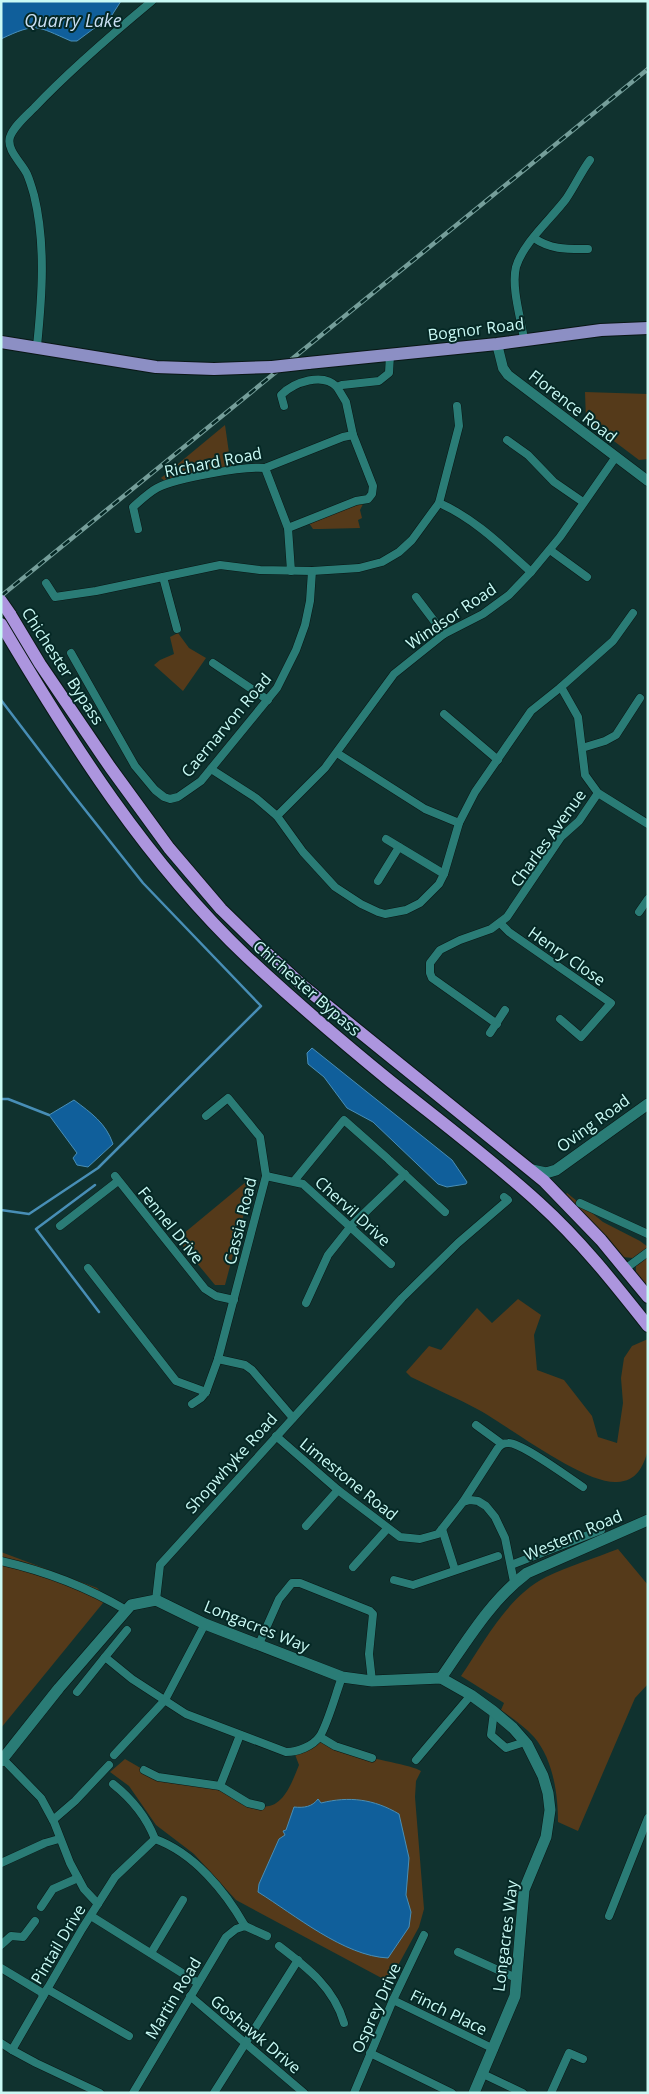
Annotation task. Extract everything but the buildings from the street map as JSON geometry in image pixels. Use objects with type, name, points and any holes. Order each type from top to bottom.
[{"type":"highway","name":"Chichester Bypass","points":[[1,601],[5,619],[94,776],[153,855],[183,891],[246,956],[292,998],[538,1202],[602,1268],[648,1326]]},
{"type":"highway","name":"Chichester Bypass","points":[[5,619],[40,664],[169,848],[221,909],[303,986],[532,1170],[601,1240],[648,1297]]},
{"type":"main road","name":"Bognor Road","points":[[1,342],[37,346],[156,367],[214,369],[308,364],[497,344],[600,330],[648,328]]},
{"type":"main road","name":"Oving Road","points":[[532,1170],[550,1172],[558,1169],[648,1104]]},
{"type":"main road","name":"Oving Road","points":[[558,1169],[555,1177],[558,1195]]},
{"type":"main road","name":"Western Road","points":[[441,1678],[491,1607],[514,1582],[527,1572],[648,1520]]},
{"type":"main road","points":[[2,1760],[59,1688],[126,1610],[131,1605],[156,1600]]},
{"type":"main road","name":"Longacres Way","points":[[156,1600],[205,1624],[342,1677],[372,1681],[441,1678],[471,1695],[514,1728],[533,1753],[548,1793],[550,1810],[546,1837],[524,1890],[515,1996],[474,2093]]},
{"type":"street","points":[[37,346],[42,268],[37,211],[28,176],[5,146],[18,124],[55,86],[82,60],[152,1]]},
{"type":"street","points":[[524,339],[515,283],[516,267],[534,238],[567,198],[580,173],[590,160]]},
{"type":"street","points":[[534,238],[544,246],[553,248],[588,249]]},
{"type":"street","name":"Florence Road","points":[[497,344],[503,368],[508,375],[615,458],[647,478]]},
{"type":"street","points":[[337,387],[383,379],[391,368],[390,355]]},
{"type":"street","points":[[284,406],[281,395],[296,384],[324,380],[331,382],[337,387],[346,402],[353,435],[373,486],[370,497],[288,528]]},
{"type":"street","points":[[46,583],[54,597],[220,565],[260,570],[312,571],[358,568],[382,562],[399,552],[412,540],[439,503],[459,426],[457,406]]},
{"type":"street","name":"Richard Road","points":[[138,529],[132,507],[157,488],[172,482],[253,466],[265,468],[343,437],[353,435]]},
{"type":"street","points":[[507,440],[528,455],[554,482],[583,502]]},
{"type":"street","name":"Windsor Road","points":[[277,816],[311,784],[394,674],[444,634],[483,614],[509,595],[532,572],[550,550],[615,458]]},
{"type":"street","points":[[265,468],[288,528],[291,571]]},
{"type":"street","points":[[439,503],[454,509],[474,523],[532,572]]},
{"type":"street","points":[[550,550],[587,576]]},
{"type":"street","name":"Caernarvon Road","points":[[72,653],[127,753],[155,790],[164,797],[178,797],[201,781],[211,770],[268,700],[284,676],[305,625],[310,601],[312,571]]},
{"type":"street","points":[[163,577],[177,629]]},
{"type":"street","points":[[416,597],[444,634]]},
{"type":"street","points":[[211,770],[256,798],[277,816],[303,852],[335,887],[361,904],[378,912],[385,914],[406,910],[420,903],[434,890],[444,874],[459,823],[475,792],[531,712],[561,688],[613,640],[633,613]]},
{"type":"street","points":[[213,662],[268,700]]},
{"type":"street","name":"Charles Avenue","points":[[561,688],[578,717],[585,775],[598,793],[648,824]]},
{"type":"street","points":[[582,748],[605,741],[616,735],[640,698]]},
{"type":"street","points":[[444,714],[498,760]]},
{"type":"street","points":[[336,753],[425,809],[459,823]]},
{"type":"street","name":"Charles Avenue","points":[[500,923],[512,912],[557,843],[579,821],[598,793]]},
{"type":"street","points":[[386,839],[444,874]]},
{"type":"street","points":[[378,881],[398,847]]},
{"type":"street","points":[[640,912],[648,898]]},
{"type":"street","points":[[497,1024],[432,978],[429,968],[430,962],[440,950],[460,940],[485,932],[500,923]]},
{"type":"street","name":"Henry Close","points":[[500,923],[509,932],[611,1003],[581,1037],[560,1019]]},
{"type":"street","points":[[490,1033],[506,1010]]},
{"type":"street","name":"Cassia Road","points":[[192,1404],[206,1392],[218,1359],[266,1176],[260,1137],[228,1098],[206,1116]]},
{"type":"street","points":[[294,1181],[344,1120],[446,1212]]},
{"type":"street","points":[[306,1302],[328,1255],[350,1226],[405,1174]]},
{"type":"street","name":"Chervil Drive","points":[[266,1176],[303,1184],[391,1264]]},
{"type":"street","name":"Fennel Drive","points":[[60,1226],[117,1179],[205,1289],[216,1296],[234,1300]]},
{"type":"street","name":"Shopwhyke Road","points":[[156,1600],[160,1565],[427,1272],[508,1200],[504,1197]]},
{"type":"street","points":[[580,1203],[648,1234]]},
{"type":"street","points":[[625,1269],[648,1252]]},
{"type":"street","points":[[88,1268],[176,1381],[206,1392]]},
{"type":"street","points":[[218,1359],[245,1365],[252,1370],[293,1418]]},
{"type":"street","points":[[476,1425],[502,1444],[508,1442],[516,1444],[583,1487]]},
{"type":"street","name":"Limestone Road","points":[[276,1436],[338,1490],[387,1529],[400,1537],[420,1540],[429,1538],[442,1529],[463,1502],[502,1444]]},
{"type":"street","points":[[306,1526],[338,1490]]},
{"type":"street","points":[[463,1502],[470,1500],[478,1501],[486,1506],[495,1517],[505,1538],[514,1582]]},
{"type":"street","points":[[353,1567],[387,1529]]},
{"type":"street","points":[[442,1529],[455,1570]]},
{"type":"street","points":[[511,1565],[601,1530]]},
{"type":"street","points":[[394,1580],[413,1585],[498,1556]]},
{"type":"street","points":[[1,1561],[28,1567],[97,1593],[126,1610]]},
{"type":"street","points":[[260,1644],[280,1599],[292,1584],[300,1583],[370,1611],[373,1614],[369,1654],[372,1681]]},
{"type":"street","points":[[114,1755],[165,1700],[205,1624]]},
{"type":"street","points":[[77,1692],[127,1630]]},
{"type":"street","points":[[105,1657],[186,1714],[286,1752],[294,1752],[306,1748],[320,1737],[342,1677]]},
{"type":"street","points":[[416,1760],[471,1695]]},
{"type":"street","points":[[494,1712],[491,1735],[506,1748],[525,1742]]},
{"type":"street","points":[[220,1786],[240,1735]]},
{"type":"street","points":[[320,1737],[335,1746],[372,1758]]},
{"type":"street","points":[[2,1760],[22,1781],[38,1794],[53,1820],[78,1878],[84,1889],[98,1904]]},
{"type":"street","points":[[53,1820],[76,1801],[108,1765]]},
{"type":"street","points":[[144,1770],[158,1777],[220,1786],[248,1803],[261,1806]]},
{"type":"street","points":[[113,1784],[136,1805],[155,1839],[167,1843],[205,1873],[235,1908],[245,1926],[267,1936]]},
{"type":"street","points":[[609,1916],[648,1818]]},
{"type":"street","points":[[1,1862],[45,1843],[60,1839]]},
{"type":"street","name":"Pintail Drive","points":[[12,2050],[90,1916],[116,1877],[155,1839]]},
{"type":"street","points":[[41,1907],[53,1889],[78,1878]]},
{"type":"street","points":[[150,1953],[183,1900]]},
{"type":"street","points":[[90,1916],[198,1983]]},
{"type":"street","points":[[1,1945],[11,1936],[23,1937],[35,1921]]},
{"type":"street","name":"Martin Road","points":[[133,2093],[226,1937],[236,1929],[245,1926]]},
{"type":"street","name":"Osprey Drive","points":[[354,2093],[393,2000],[424,1935]]},
{"type":"street","points":[[280,1946],[309,1969],[327,1988],[335,2000],[344,2023]]},
{"type":"street","points":[[458,1952],[516,1978]]},
{"type":"street","points":[[214,2093],[298,1960]]},
{"type":"street","points":[[1,1968],[41,1992],[45,1992],[129,2036]]},
{"type":"street","name":"Goshawk Drive","points":[[190,1996],[304,2093]]},
{"type":"street","name":"Finch Place","points":[[393,2000],[494,2049]]},
{"type":"street","points":[[1,2043],[36,2063],[100,2093]]},
{"type":"street","points":[[370,2053],[452,2093]]},
{"type":"street","points":[[551,2093],[570,2053],[583,2059]]},
{"type":"street","points":[[483,2074],[524,2093]]},
{"type":"shaded area","points":[[585,392],[648,394],[648,459],[639,460],[586,420]]},
{"type":"shaded area","points":[[225,425],[231,467],[165,481],[161,478]]},
{"type":"shaded area","points":[[356,504],[363,504],[360,510],[362,518],[358,520],[360,528],[313,529],[309,523]]},
{"type":"shaded area","points":[[178,633],[189,648],[206,658],[183,691],[154,665],[174,654],[170,637]]},
{"type":"shaded area","points":[[247,1181],[252,1183],[225,1285],[215,1285],[177,1239]]},
{"type":"shaded area","points":[[567,1193],[603,1222],[648,1247],[633,1258],[622,1257]]},
{"type":"shaded area","points":[[648,1252],[648,1288],[636,1273],[636,1266]]},
{"type":"shaded area","points":[[518,1299],[541,1315],[534,1335],[537,1370],[564,1380],[592,1416],[598,1437],[617,1443],[623,1403],[621,1378],[624,1358],[632,1346],[648,1339],[648,1450],[638,1472],[630,1479],[617,1482],[603,1480],[567,1465],[479,1410],[411,1377],[406,1372],[429,1346],[441,1350],[477,1308],[492,1323]]},
{"type":"shaded area","points":[[618,1549],[648,1585],[648,1684],[635,1698],[578,1831],[558,1822],[557,1800],[550,1766],[534,1737],[501,1710],[504,1703],[461,1676],[508,1608],[532,1586],[555,1573]]},
{"type":"shaded area","points":[[1,1552],[97,1588],[107,1598],[1,1728]]},
{"type":"shaded area","points":[[320,1737],[347,1750],[409,1766],[421,1771],[416,1781],[415,1797],[424,1909],[419,1927],[389,1982],[236,1900],[194,1854],[156,1825],[129,1786],[110,1772],[125,1759],[144,1770],[220,1786],[261,1806],[269,1806],[281,1799],[293,1779],[299,1765],[294,1752]]},
{"type":"water","name":"Quarry Lake","points":[[1,1],[121,1],[112,15],[77,41],[71,41],[36,28],[22,30],[1,39]]},
{"type":"water","points":[[312,1048],[452,1160],[467,1182],[466,1184],[447,1187],[438,1184],[373,1122],[347,1108],[324,1077],[308,1064],[307,1053]]},
{"type":"water","points":[[74,1100],[102,1124],[113,1144],[88,1167],[77,1165],[73,1158],[77,1153],[49,1115]]},
{"type":"water","points":[[318,1799],[321,1803],[351,1799],[361,1800],[380,1805],[399,1814],[409,1858],[406,1895],[411,1912],[409,1927],[388,1958],[371,1956],[337,1942],[258,1892],[259,1884],[279,1839],[285,1835],[283,1831],[286,1830],[294,1807],[308,1806]]},
{"type":"waterway","points":[[1,700],[143,883],[261,1006],[98,1168],[29,1214],[1,1210]]},
{"type":"waterway","points":[[1,1099],[8,1099],[49,1115]]},
{"type":"waterway","points":[[95,1185],[36,1229],[99,1312]]},
{"type":"railway","points":[[1,596],[648,69]]}]
